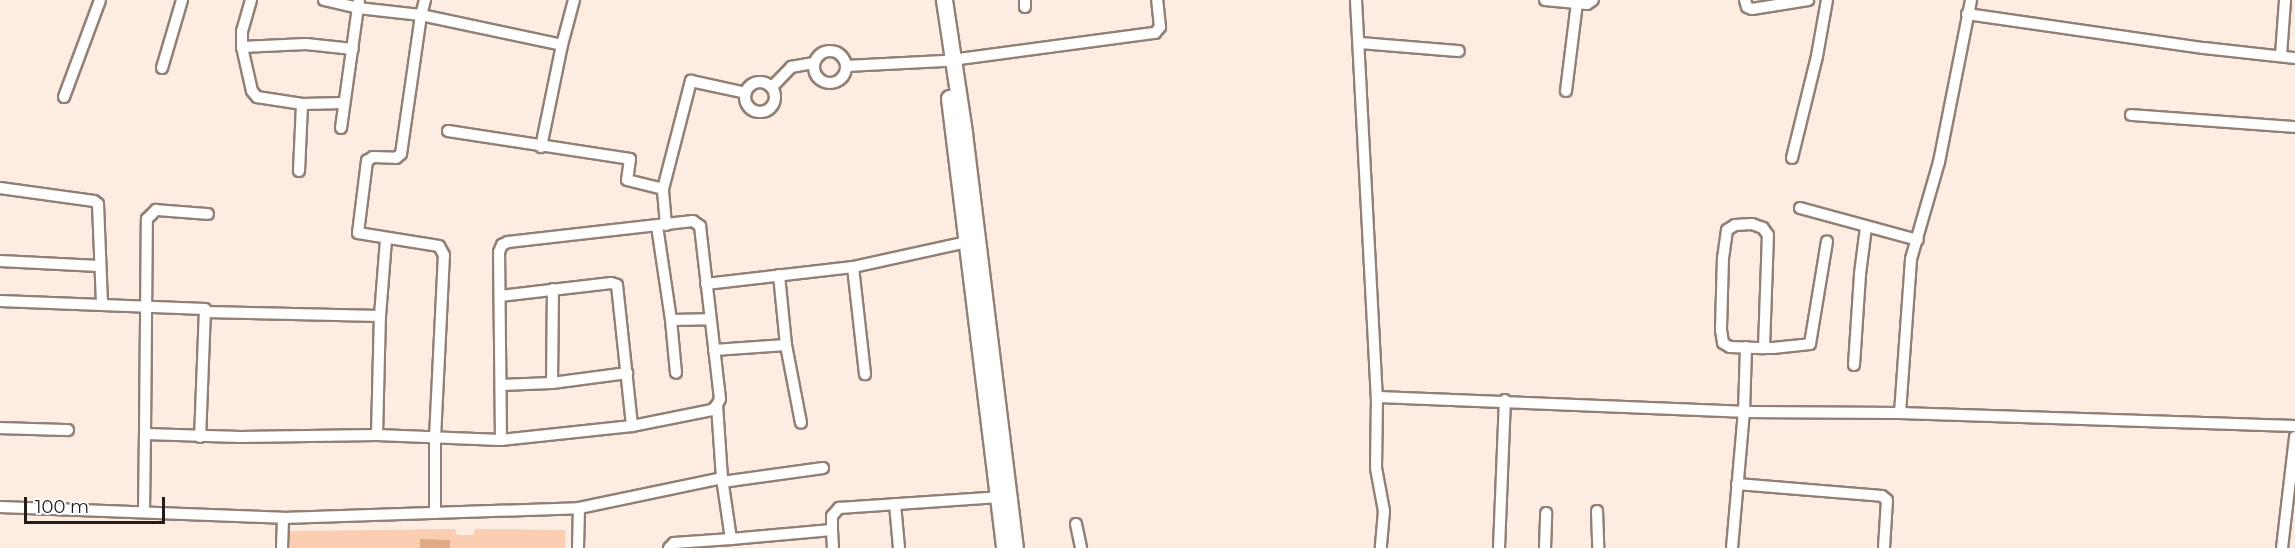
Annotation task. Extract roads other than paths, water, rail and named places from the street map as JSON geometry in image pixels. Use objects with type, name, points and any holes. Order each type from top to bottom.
[{"type":"street","points":[[64,97],[100,0]]},
{"type":"street","points":[[162,68],[182,0]]},
{"type":"street","points":[[251,0],[242,32],[242,47],[252,91],[257,97],[302,104],[344,103]]},
{"type":"street","points":[[324,0],[422,15],[562,45]]},
{"type":"street","points":[[425,0],[400,154],[396,158],[370,159],[365,172],[358,233],[386,240],[439,246],[443,251],[435,438],[435,513]]},
{"type":"street","points":[[541,147],[562,45],[574,0]]},
{"type":"street","points":[[934,0],[949,60],[1015,548]]},
{"type":"street","points":[[944,0],[967,242],[1004,548]]},
{"type":"street","points":[[846,66],[949,60],[1155,33],[1160,27],[1157,0]]},
{"type":"street","points":[[1356,0],[1377,398],[1376,468],[1384,511],[1381,548]]},
{"type":"street","points":[[1545,0],[1587,4],[1593,0]]},
{"type":"street","points":[[1745,0],[1747,7],[1752,9],[1808,0]]},
{"type":"street","points":[[1792,158],[1817,56],[1827,0]]},
{"type":"street","points":[[1900,413],[1910,266],[1939,162],[1971,0]]},
{"type":"street","points":[[2281,55],[2285,0]]},
{"type":"street","points":[[1566,91],[1577,3]]},
{"type":"street","points":[[341,128],[358,4]]},
{"type":"street","points":[[1967,14],[2204,48],[2295,58]]},
{"type":"street","points":[[1359,43],[1459,51]]},
{"type":"street","points":[[242,47],[306,44],[353,49]]},
{"type":"street","points":[[834,51],[843,57],[846,66],[843,77],[828,83],[818,79],[814,63],[819,54],[834,51]]},
{"type":"street","points":[[772,87],[791,67],[814,63]]},
{"type":"street","points":[[676,373],[662,225],[663,189],[691,81],[746,93]]},
{"type":"street","points":[[759,82],[772,87],[775,101],[765,111],[751,108],[746,100],[746,93],[750,86],[759,82]]},
{"type":"street","points":[[299,171],[302,104]]},
{"type":"street","points":[[2131,115],[2295,127]]},
{"type":"street","points":[[448,131],[630,159],[627,180],[663,189]]},
{"type":"street","points":[[0,188],[94,201],[98,204],[102,305]]},
{"type":"street","points":[[1800,208],[1918,240]]},
{"type":"street","points":[[144,513],[147,219],[156,210],[208,214]]},
{"type":"street","points":[[145,434],[376,435],[501,440],[632,426],[712,410],[720,399],[700,226],[693,220],[505,243],[499,252],[501,440]]},
{"type":"street","points":[[1764,348],[1768,235],[1759,225],[1743,223],[1730,227],[1726,234],[1721,330],[1725,346],[1764,348],[1808,346],[1812,342],[1827,241]]},
{"type":"street","points":[[1854,365],[1858,293],[1866,227]]},
{"type":"street","points":[[376,435],[380,316],[386,240]]},
{"type":"street","points":[[706,284],[853,267],[967,242]]},
{"type":"street","points":[[0,261],[99,266]]},
{"type":"street","points":[[853,267],[865,374]]},
{"type":"street","points":[[779,276],[786,345],[801,423]]},
{"type":"street","points":[[500,296],[611,283],[617,285],[632,426]]},
{"type":"street","points":[[552,384],[553,289]]},
{"type":"street","points":[[0,301],[201,307],[206,312],[380,316]]},
{"type":"street","points":[[200,436],[206,312]]},
{"type":"street","points":[[671,320],[710,319]]},
{"type":"street","points":[[714,350],[786,345]]},
{"type":"street","points":[[1732,548],[1744,412],[1746,347]]},
{"type":"street","points":[[501,385],[552,384],[627,374]]},
{"type":"street","points":[[1377,398],[1504,400],[1744,412],[1900,413],[2295,426]]},
{"type":"street","points":[[1499,548],[1504,400]]},
{"type":"street","points":[[717,405],[722,480],[731,539]]},
{"type":"street","points":[[0,428],[68,430]]},
{"type":"street","points":[[2282,548],[2295,437]]},
{"type":"street","points":[[0,507],[283,518],[579,508],[722,480],[823,468]]},
{"type":"street","points":[[1737,484],[1882,496],[1887,500],[1884,548]]},
{"type":"street","points":[[833,548],[832,516],[839,508],[999,497]]},
{"type":"street","points":[[895,504],[898,548]]},
{"type":"street","points":[[578,548],[579,508]]},
{"type":"street","points":[[1597,511],[1598,548]]},
{"type":"street","points":[[1545,548],[1546,513]]},
{"type":"street","points":[[282,548],[283,518]]},
{"type":"street","points":[[1076,524],[1081,548]]},
{"type":"street","points":[[669,548],[674,543],[832,530]]},
{"type":"street","points":[[762,536],[763,548]]}]
